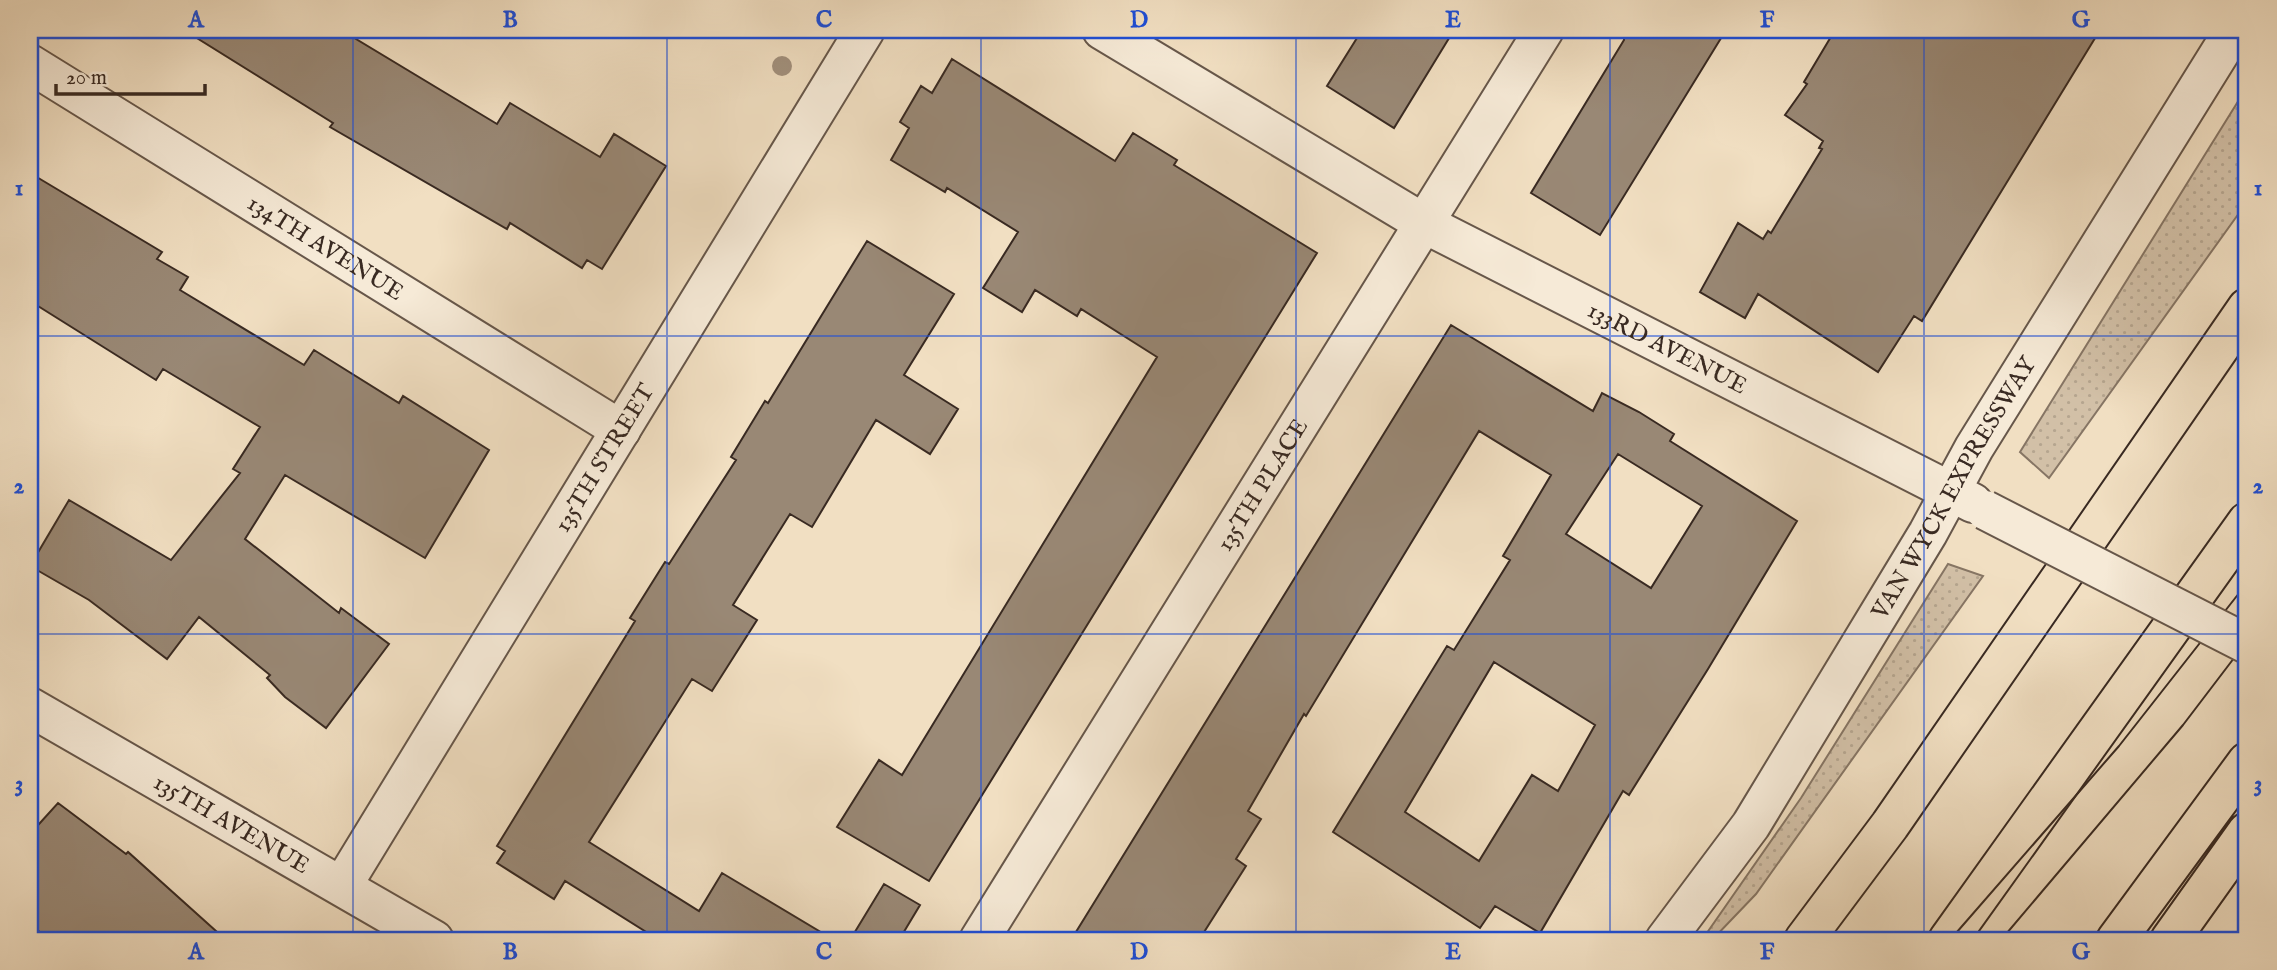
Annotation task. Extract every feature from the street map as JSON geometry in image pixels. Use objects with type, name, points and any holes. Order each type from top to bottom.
[{"type":"highway","points":[[1804,940],[1890,825],[2247,308]]},
{"type":"highway","points":[[1948,940],[2247,522]]},
{"type":"highway","points":[[2116,940],[2247,762]]},
{"type":"highway","points":[[1775,940],[1890,825]]},
{"type":"highway","points":[[2170,940],[2247,832]]},
{"type":"street","name":"135TH STREET","points":[[342,886],[865,30]]},
{"type":"street","name":"133RD AVENUE","points":[[1102,30],[1425,224],[2247,644]]},
{"type":"street","name":"135TH PLACE","points":[[979,940],[1544,30]]},
{"type":"street","name":"VAN WYCK EXPRESSWAY","points":[[1665,940],[1751,825],[1974,448],[2234,30]]},
{"type":"street","name":"134TH AVENUE","points":[[30,64],[621,430]]},
{"type":"street","name":"135TH AVENUE","points":[[30,707],[434,940]]},
{"type":"shaded area","points":[[2247,87],[2247,202],[2049,478],[2020,452]]},
{"type":"shaded area","points":[[1948,564],[1983,576],[1756,894],[1712,940],[1702,940],[1801,798]]},
{"type":"building","points":[[184,30],[341,30],[497,124],[510,103],[600,157],[614,134],[666,166],[602,269],[587,260],[582,268],[510,223],[507,229],[330,127],[333,123]]},
{"type":"building","points":[[1362,30],[1454,30],[1394,128],[1327,86]]},
{"type":"building","points":[[1624,30],[1726,30],[1600,235],[1531,193],[1624,40]]},
{"type":"building","points":[[1835,30],[2100,30],[1922,321],[1914,316],[1878,372],[1758,294],[1745,318],[1700,292],[1738,223],[1763,239],[1768,231],[1771,233],[1822,149],[1819,148],[1823,141],[1785,115],[1807,84],[1804,82]]},
{"type":"building","points":[[952,59],[1115,161],[1133,133],[1177,160],[1174,165],[1317,253],[929,881],[837,827],[879,760],[902,775],[1157,357],[1081,309],[1077,316],[1035,290],[1022,312],[983,288],[1018,232],[947,188],[945,192],[891,160],[909,128],[900,122],[921,86],[932,93]]},
{"type":"building","points":[[30,173],[162,252],[157,259],[188,277],[180,290],[304,365],[314,350],[399,403],[403,396],[489,450],[425,558],[285,475],[245,539],[339,613],[341,608],[389,644],[326,728],[285,697],[267,678],[270,675],[199,617],[167,659],[89,600],[30,566],[69,500],[171,560],[240,473],[233,469],[260,427],[163,369],[156,380],[30,301]]},
{"type":"building","points":[[867,241],[954,294],[904,375],[958,409],[930,454],[876,420],[812,527],[790,514],[733,605],[757,620],[712,691],[692,679],[589,842],[699,911],[722,873],[834,940],[659,940],[565,881],[554,899],[497,863],[505,851],[497,846],[635,621],[630,618],[665,562],[669,564],[736,460],[731,457],[765,401],[768,403]]},
{"type":"building","points":[[1451,325],[1593,411],[1602,393],[1639,412],[1674,434],[1670,441],[1797,521],[1629,795],[1623,791],[1540,933],[1495,906],[1480,928],[1333,832],[1447,646],[1454,650],[1510,560],[1503,556],[1551,475],[1479,431],[1306,716],[1304,714],[1248,811],[1261,819],[1236,859],[1246,866],[1199,940],[1071,940]],"holes":[[[1618,454],[1702,506],[1651,588],[1566,534]],[[1494,662],[1595,725],[1558,791],[1532,775],[1479,861],[1405,812]]]},
{"type":"building","points":[[58,803],[126,854],[128,852],[226,940],[48,940],[30,923],[30,834]]},
{"type":"building","points":[[884,884],[920,905],[899,940],[850,940]]},
{"type":"tram line","points":[[1950,940],[2119,746],[2247,583]]},
{"type":"tram line","points":[[2001,940],[2183,725],[2247,641]]}]
